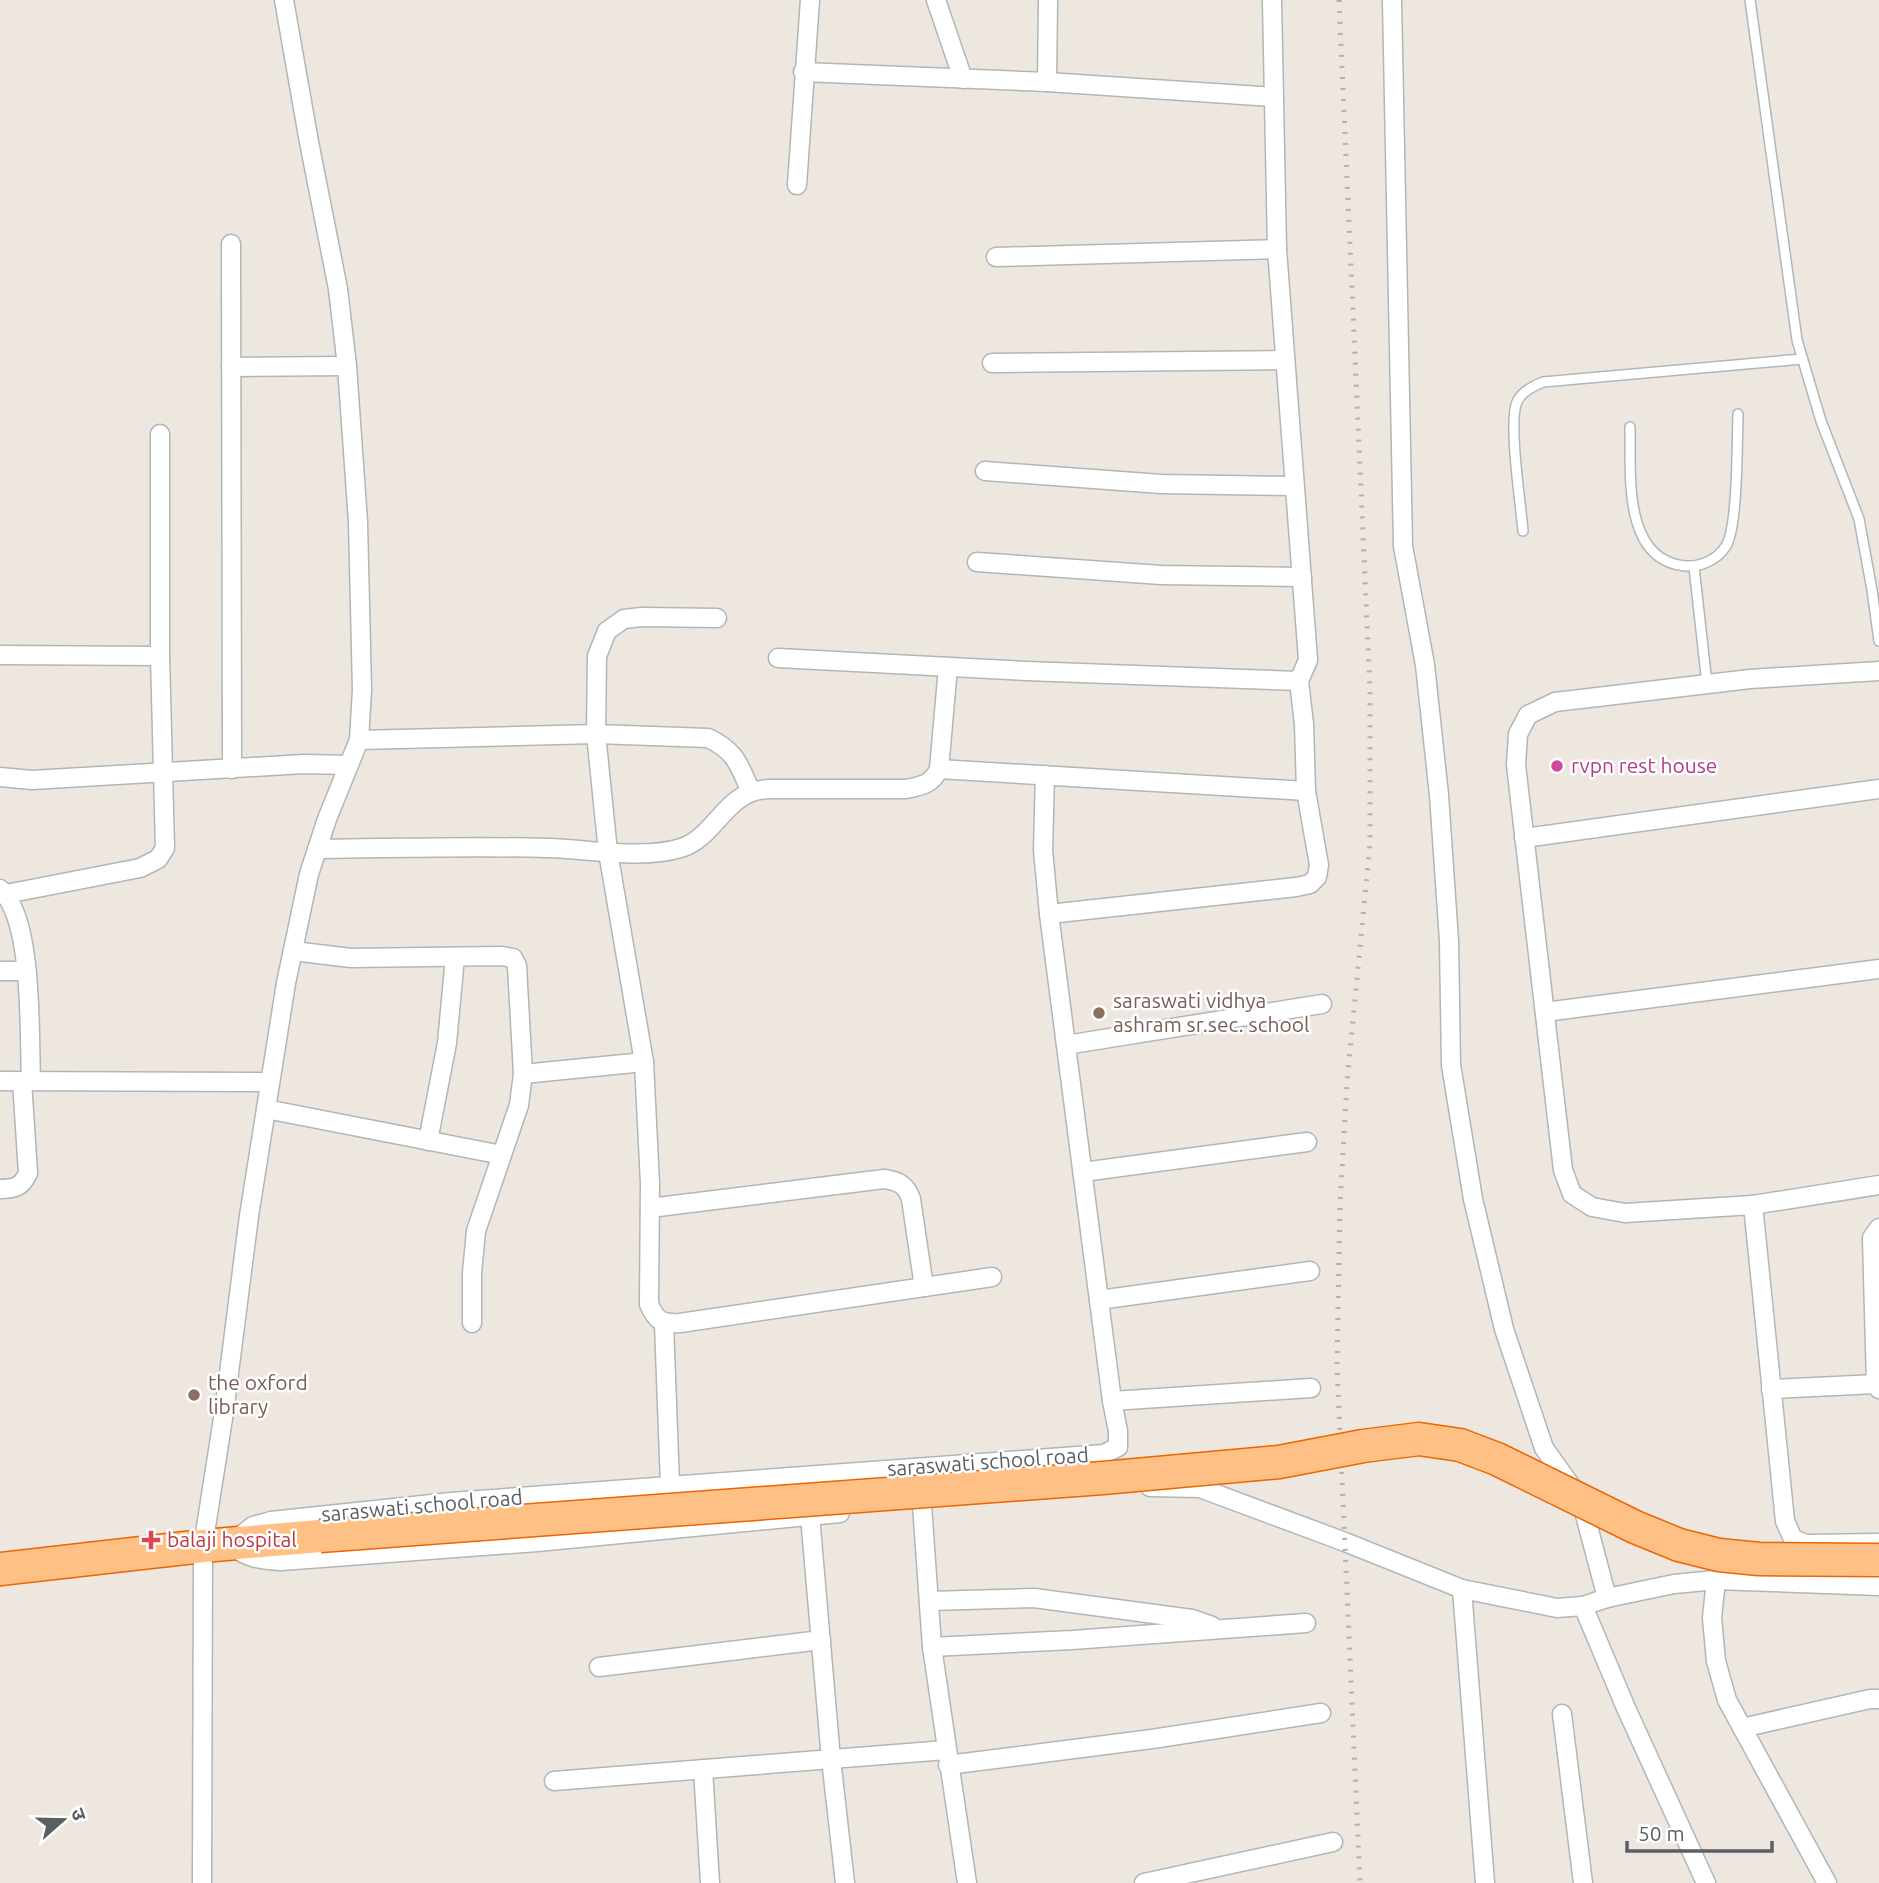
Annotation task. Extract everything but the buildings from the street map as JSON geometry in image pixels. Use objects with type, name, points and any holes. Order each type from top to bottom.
[{"type":"highway","points":[[0,1569],[320,1536],[1102,1478],[1279,1462],[1363,1446],[1419,1439],[1460,1445],[1497,1459],[1635,1527],[1679,1545],[1720,1555],[1759,1559],[1879,1560]]},
{"type":"street","points":[[202,1883],[216,1545],[266,1109],[292,951],[309,874],[327,819],[359,740],[362,690],[358,522],[347,366],[338,289],[284,0]]},
{"type":"street","points":[[797,185],[810,0]]},
{"type":"street","points":[[936,0],[963,79]]},
{"type":"street","points":[[1047,82],[1048,0]]},
{"type":"street","points":[[1049,914],[1296,887],[1310,884],[1317,877],[1319,865],[1306,791],[1304,724],[1299,681],[1308,660],[1277,250],[1272,0]]},
{"type":"street","points":[[1392,0],[1403,546],[1425,665],[1439,795],[1449,941],[1451,1065],[1473,1199],[1504,1329],[1544,1448],[1581,1500],[1608,1598]]},
{"type":"street","points":[[803,72],[1047,82],[1274,97]]},
{"type":"street","points":[[230,244],[232,769]]},
{"type":"street","points":[[996,257],[1277,250]]},
{"type":"street","points":[[992,363],[1285,360]]},
{"type":"street","points":[[231,367],[347,366]]},
{"type":"street","points":[[0,1189],[15,1189],[24,1182],[28,1173],[26,971],[18,917],[3,891],[140,868],[158,859],[165,848],[160,656],[160,434]]},
{"type":"street","points":[[985,471],[1161,484],[1294,486]]},
{"type":"street","points":[[977,562],[1161,575],[1302,577]]},
{"type":"street","points":[[717,618],[624,619],[607,631],[597,656],[596,734],[608,852],[644,1062],[650,1208],[649,1304],[654,1317],[664,1324],[680,1323],[992,1277]]},
{"type":"street","points":[[0,655],[160,656]]},
{"type":"street","points":[[778,658],[1299,681]]},
{"type":"street","points":[[317,849],[549,848],[660,852],[684,848],[705,834],[737,801],[751,792],[767,789],[906,789],[924,786],[935,779],[939,769],[948,667]]},
{"type":"street","points":[[1879,671],[1749,679],[1555,702],[1528,715],[1518,734],[1516,765],[1563,1170],[1572,1194],[1591,1208],[1625,1213],[1753,1205],[1879,1185]]},
{"type":"street","points":[[359,740],[596,734],[708,738],[724,745],[735,758],[751,792]]},
{"type":"street","points":[[0,777],[32,780],[304,764],[349,765]]},
{"type":"street","points":[[939,769],[1306,791]]},
{"type":"street","name":"saraswati school road","points":[[216,1545],[253,1526],[271,1521],[451,1502],[1104,1454],[1118,1447],[1049,914],[1043,850],[1045,775]]},
{"type":"street","points":[[1524,838],[1879,789]]},
{"type":"street","points":[[292,951],[351,958],[501,956],[513,958],[517,966],[523,1074],[519,1105],[476,1231],[472,1273],[472,1323]]},
{"type":"street","points":[[428,1141],[447,1043],[455,957]]},
{"type":"street","points":[[1545,1012],[1879,969]]},
{"type":"street","points":[[0,971],[26,971]]},
{"type":"street","points":[[1066,1045],[1322,1004]]},
{"type":"street","points":[[523,1074],[644,1062]]},
{"type":"street","points":[[0,1081],[270,1082]]},
{"type":"street","points":[[266,1109],[502,1155]]},
{"type":"street","points":[[1083,1172],[1307,1142]]},
{"type":"street","points":[[650,1208],[884,1180],[896,1181],[906,1187],[911,1199],[924,1287]]},
{"type":"street","points":[[1753,1205],[1785,1521],[1793,1539],[1806,1545],[1879,1543]]},
{"type":"street","points":[[1771,1389],[1877,1386],[1872,1238],[1879,1228]]},
{"type":"street","points":[[1099,1300],[1310,1271]]},
{"type":"street","points":[[664,1324],[670,1485]]},
{"type":"street","points":[[1112,1401],[1311,1388]]},
{"type":"street","points":[[216,1545],[257,1560],[281,1561],[537,1542],[1122,1487],[1200,1488],[1462,1589],[1557,1608],[1583,1606],[1674,1584],[1716,1580],[1879,1586]]},
{"type":"street","points":[[922,1505],[932,1647],[967,1883]]},
{"type":"street","points":[[810,1516],[831,1759],[845,1883]]},
{"type":"street","points":[[1716,1580],[1712,1618],[1716,1661],[1727,1700],[1827,1883]]},
{"type":"street","points":[[1462,1589],[1485,1883]]},
{"type":"street","points":[[929,1601],[1034,1598],[1192,1619],[1222,1630]]},
{"type":"street","points":[[1583,1606],[1706,1883]]},
{"type":"street","points":[[932,1647],[1306,1623]]},
{"type":"street","points":[[599,1667],[821,1640]]},
{"type":"street","points":[[1742,1728],[1879,1699]]},
{"type":"street","points":[[554,1781],[831,1759],[947,1757],[1152,1739],[1321,1713]]},
{"type":"street","points":[[1562,1714],[1583,1883]]},
{"type":"street","points":[[703,1769],[710,1883]]},
{"type":"street","points":[[1144,1883],[1333,1842]]},
{"type":"lane","points":[[1750,0],[1797,340],[1821,421],[1859,519],[1879,641]]},
{"type":"lane","points":[[1523,531],[1514,431],[1517,402],[1530,387],[1543,382],[1802,359]]},
{"type":"lane","points":[[1630,428],[1632,493],[1639,533],[1654,554],[1673,565],[1694,566],[1712,561],[1727,545],[1734,517],[1738,414]]},
{"type":"lane","points":[[1694,566],[1707,684]]},
{"type":"railway","points":[[1339,0],[1370,690],[1370,844],[1347,1082],[1340,1206],[1337,1365],[1360,1883]]},
{"type":"place","name":"rvpn rest house","points":[[1557,766]]},
{"type":"place","name":"saraswati vidhya ashram sr.sec. school","points":[[1099,1013]]},
{"type":"place","name":"the oxford library","points":[[194,1395]]},
{"type":"place","name":"balaji hospital","points":[[151,1540]]}]
